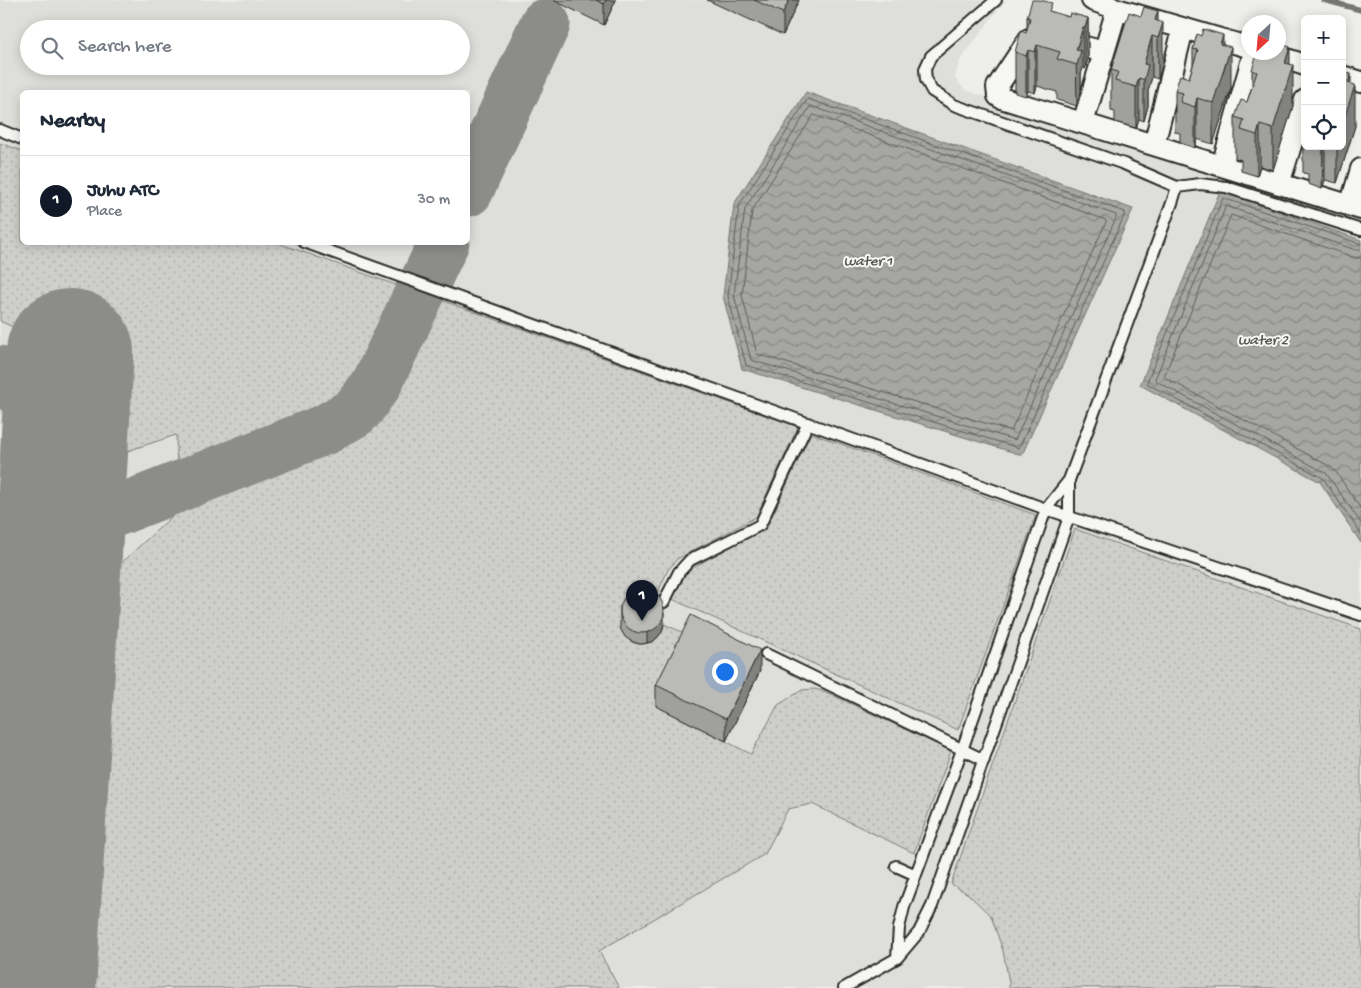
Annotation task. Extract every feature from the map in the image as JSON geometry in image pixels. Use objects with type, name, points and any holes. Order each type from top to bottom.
[{"type":"street","points":[[1092,0],[1241,46]]},
{"type":"street","points":[[1082,123],[1117,9]]},
{"type":"street","points":[[1154,145],[1183,29]]},
{"type":"street","points":[[1104,52],[1042,34],[1034,34],[996,87],[998,96],[1355,207],[1361,169]]},
{"type":"street","points":[[1286,59],[1301,64]]},
{"type":"street","points":[[1222,166],[1252,60]]},
{"type":"street","points":[[1346,77],[1361,82]]},
{"type":"street","points":[[1279,184],[1303,105]]},
{"type":"lane","points":[[996,0],[931,56],[925,69],[926,80],[932,91],[954,105],[1124,164],[1177,187],[1200,184],[1226,187],[1361,230]]},
{"type":"lane","points":[[0,130],[20,138]]},
{"type":"lane","points":[[897,958],[899,928],[904,906],[962,750],[1046,509],[1069,480],[1177,187]]},
{"type":"lane","points":[[312,245],[1046,509],[1361,615]]},
{"type":"lane","points":[[664,602],[679,572],[690,560],[760,525],[808,423]]},
{"type":"lane","points":[[843,988],[897,958],[920,932],[932,906],[1069,516],[1069,480]]},
{"type":"lane","points":[[766,654],[984,760]]},
{"type":"lane","points":[[896,866],[916,875]]},
{"type":"shaded area","points":[[0,0],[1005,0],[959,62],[955,78],[965,90],[1361,217],[1361,988],[0,988]]},
{"type":"shaded area","points":[[0,143],[20,150],[20,245],[284,245],[413,291],[359,395],[325,421],[177,475],[176,435],[109,457],[116,339],[37,334],[19,330],[0,321]]},
{"type":"shaded area","points":[[438,299],[798,427],[756,517],[677,559],[668,570],[653,603],[620,628],[627,638],[638,644],[649,643],[654,640],[664,624],[691,636],[656,706],[751,754],[778,705],[802,690],[814,689],[824,691],[951,751],[914,853],[812,804],[788,809],[765,854],[599,951],[619,988],[89,988],[103,620],[110,582],[120,564],[180,509],[354,440],[378,425],[387,413]]},
{"type":"shaded area","points":[[811,433],[1036,515],[958,730],[672,599],[688,570],[767,527]]},
{"type":"shaded area","points":[[0,473],[8,475],[13,479],[20,491],[0,721]]},
{"type":"shaded area","points":[[1075,529],[1361,629],[1361,988],[1009,988],[1003,951],[991,916],[968,894],[951,884]]},
{"type":"water","name":"water 1","points":[[806,92],[1133,209],[1022,455],[742,369],[723,296],[734,204]]},
{"type":"water","name":"water 2","points":[[1220,191],[1361,240],[1361,543],[1320,482],[1140,385]]},
{"type":"building","points":[[596,0],[606,0],[604,4]]},
{"type":"building","points":[[754,0],[789,0],[783,13]]},
{"type":"building","points":[[1032,0],[1052,3],[1049,11],[1069,17],[1070,13],[1088,18],[1085,28],[1083,27],[1076,50],[1081,51],[1077,65],[1057,59],[1060,52],[1037,45],[1035,52],[1028,50],[1026,56],[1015,52],[1021,31],[1026,33],[1030,18],[1027,17]]},
{"type":"building","points":[[1144,7],[1158,11],[1155,20],[1163,23],[1158,38],[1152,36],[1144,64],[1148,65],[1144,80],[1139,78],[1136,87],[1115,81],[1118,72],[1111,70],[1129,12],[1141,16]]},
{"type":"building","points":[[1203,29],[1223,35],[1220,44],[1231,47],[1213,103],[1197,98],[1195,107],[1180,102],[1183,93],[1175,91],[1180,75],[1189,78],[1198,50],[1193,49],[1197,34],[1201,36]]},
{"type":"building","points":[[1286,46],[1290,47],[1286,60]]},
{"type":"building","points":[[1255,60],[1286,60],[1285,63],[1293,65],[1273,129],[1260,125],[1257,135],[1241,130],[1244,120],[1235,117],[1241,100],[1247,102],[1257,72],[1252,70]]},
{"type":"building","points":[[1346,72],[1351,74],[1348,83],[1355,85],[1346,113]]},
{"type":"building","points":[[638,589],[646,589],[658,595],[664,611],[658,627],[646,633],[638,633],[626,627],[620,615],[620,607],[626,595]]},
{"type":"building","points":[[691,615],[760,650],[726,719],[656,685]]},
{"type":"waterway","points":[[1324,0],[1361,10]]},
{"type":"taxiway","points":[[470,187],[545,24]]},
{"type":"taxiway","points":[[60,533],[326,429],[355,412],[376,385],[443,245]]},
{"type":"taxiway","points":[[0,371],[13,387],[30,401],[67,416]]},
{"type":"taxiway","points":[[2,988],[34,956]]},
{"type":"runway","points":[[32,988],[70,353]]},
{"type":"place","name":"Juhu ATC","points":[[642,621]]}]
